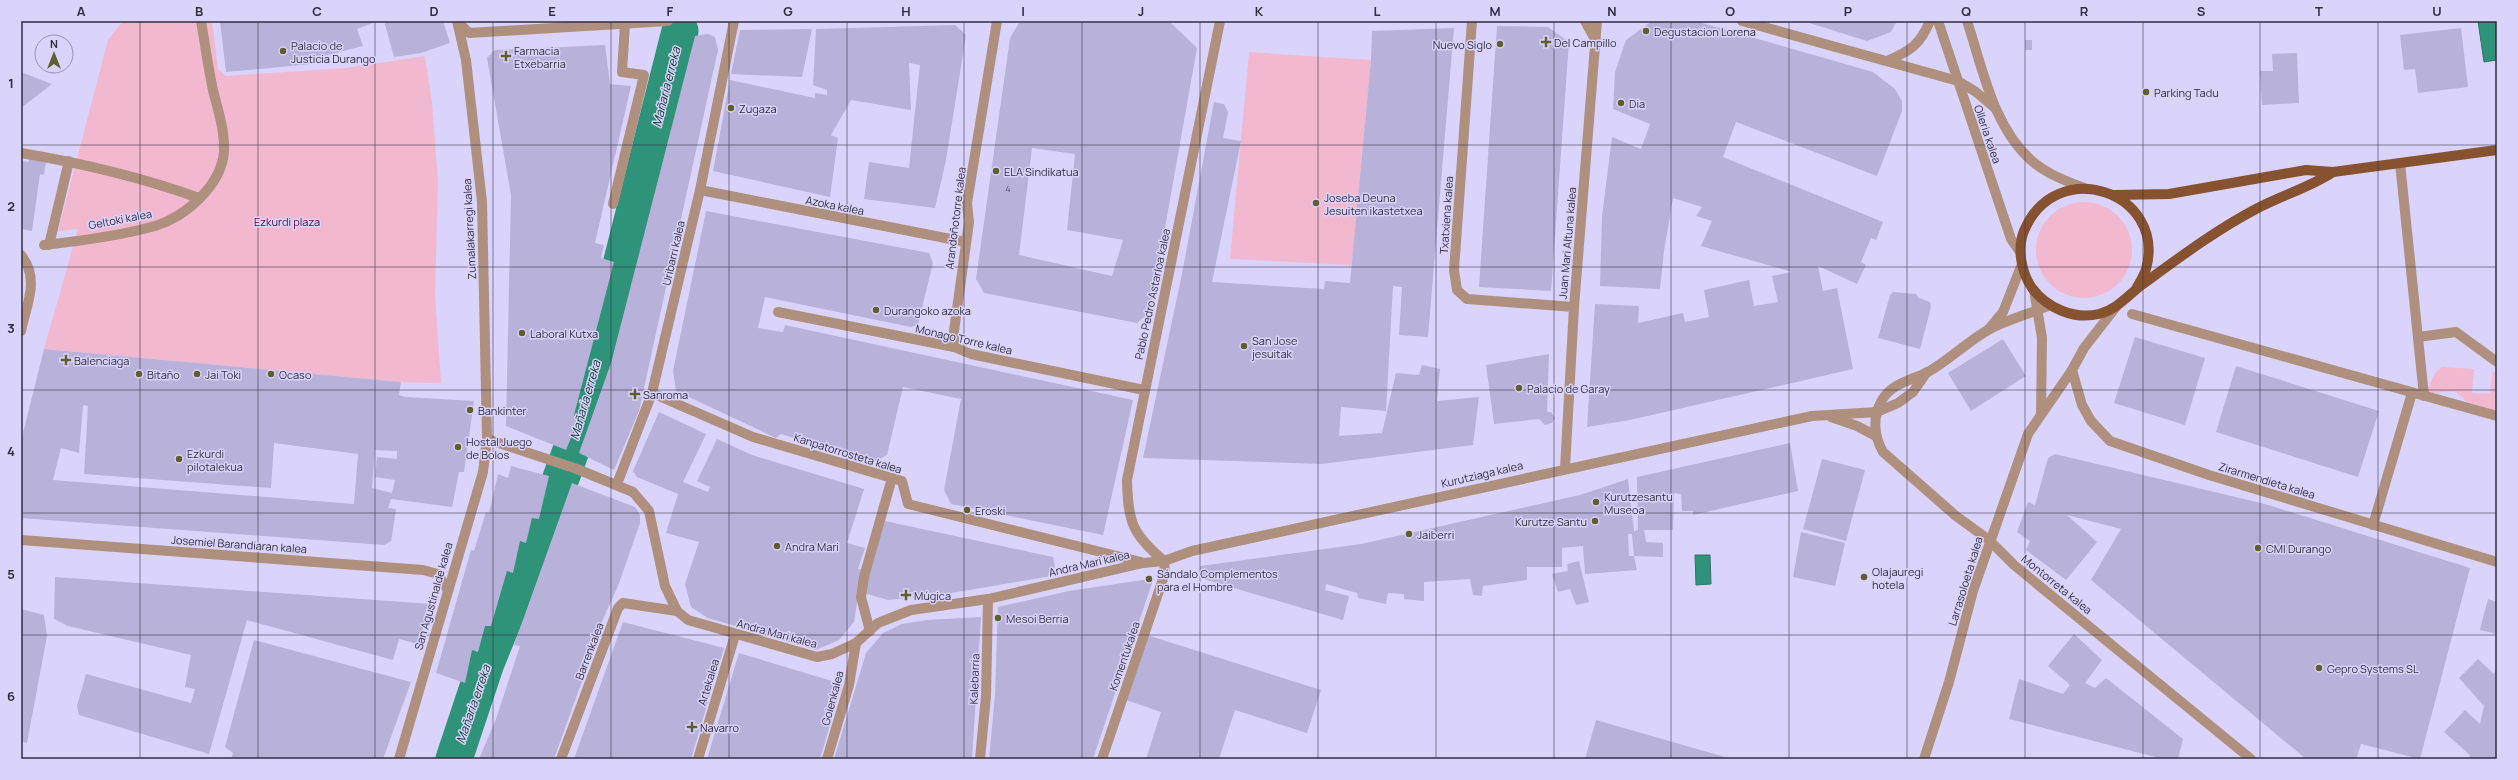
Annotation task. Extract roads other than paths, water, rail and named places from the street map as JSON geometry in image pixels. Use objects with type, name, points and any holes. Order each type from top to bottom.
[{"type":"main road","points":[[2114,195],[2169,194],[2306,170],[2333,172],[2497,150]]},
{"type":"main road","points":[[2136,289],[2146,270],[2148,248],[2144,226],[2131,208],[2114,195],[2099,189],[2084,188],[2064,191],[2047,200],[2032,214],[2024,232],[2020,252],[2022,264],[2034,290],[2050,305],[2063,311],[2081,315],[2099,314],[2116,307],[2136,289],[2193,247],[2250,212],[2320,180],[2333,172]]},
{"type":"street","name":"Geltoki kalea","points":[[69,161],[46,245],[155,226],[176,216],[210,188],[220,171],[224,153],[222,122],[213,89],[201,21]]},
{"type":"street","points":[[456,21],[469,33],[668,21]]},
{"type":"street","name":"Zumalakarregi kalea","points":[[456,21],[466,60],[482,202],[487,439]]},
{"type":"street","name":"Uribarri kalea","points":[[616,484],[652,393],[700,190],[734,21]]},
{"type":"street","name":"Arandoñotorre kalea","points":[[954,347],[969,222],[967,203],[997,21]]},
{"type":"street","name":"Pablo Pedro Astarloa kalea","points":[[1164,561],[1143,544],[1131,522],[1127,500],[1127,480],[1144,390],[1220,21]]},
{"type":"street","name":"Txatxiena kalea","points":[[1472,21],[1454,270],[1457,290],[1467,299],[1574,307]]},
{"type":"street","points":[[1584,21],[1596,41]]},
{"type":"street","name":"Juan Mari Altuna kalea","points":[[1565,468],[1574,307],[1597,21]]},
{"type":"street","points":[[1742,21],[1958,81],[1976,92],[1995,108]]},
{"type":"street","points":[[1887,61],[1912,50],[1925,33],[1930,21]]},
{"type":"street","name":"Olleria kalea","points":[[1938,21],[2011,239],[2020,252]]},
{"type":"street","name":"Olleria kalea","points":[[1967,21],[1995,108],[2018,146],[2033,162],[2056,177],[2084,188]]},
{"type":"street","points":[[613,204],[644,75],[622,72],[625,24]]},
{"type":"street","points":[[21,153],[69,161],[167,186],[199,198]]},
{"type":"street","points":[[2400,163],[2424,396]]},
{"type":"street","name":"Azoka kalea","points":[[700,190],[966,242]]},
{"type":"street","points":[[21,254],[25,271],[33,281],[21,330]]},
{"type":"street","name":"Kurutziaga kalea","points":[[1988,330],[2003,312],[2022,264]]},
{"type":"street","points":[[2034,290],[2042,338],[2041,414]]},
{"type":"street","name":"Kurutziaga kalea","points":[[1878,412],[1882,400],[1889,391],[1909,378],[1927,372],[1988,330],[2050,305]]},
{"type":"street","name":"Larrasoloeta kalea","points":[[1924,759],[1949,682],[1973,591],[1989,540],[2028,434],[2072,370],[2084,348],[2116,307]]},
{"type":"street","name":"Monago Torre kalea","points":[[778,312],[954,347],[971,354],[1144,390]]},
{"type":"street","points":[[2132,314],[2497,416]]},
{"type":"street","points":[[2418,337],[2456,332],[2497,362]]},
{"type":"street","name":"Zirarmendieta kalea","points":[[2072,370],[2082,406],[2091,421],[2110,441],[2209,475],[2497,562]]},
{"type":"street","name":"Kurutziaga kalea","points":[[1143,563],[1164,561],[1192,551],[1565,468],[1812,416],[1878,412],[1898,403],[1913,392],[1927,372]]},
{"type":"street","name":"Kanpatorrosteta kalea","points":[[652,393],[753,437],[902,481],[908,504],[1143,563]]},
{"type":"street","points":[[2373,525],[2412,393]]},
{"type":"street","points":[[1876,436],[1878,412]]},
{"type":"street","name":"Kurutziaga kalea","points":[[1827,416],[1857,426],[1876,436]]},
{"type":"street","name":"Montorreta kalea","points":[[1876,436],[1883,452],[1956,516],[1989,540],[2014,565],[2251,759]]},
{"type":"street","points":[[487,439],[577,469],[633,492],[650,511],[665,586],[677,611]]},
{"type":"street","name":"San Agustinalde kalea","points":[[399,759],[482,472],[487,439]]},
{"type":"street","points":[[870,631],[861,597],[864,577],[892,478]]},
{"type":"street","name":"Josemiel Barandiaran kalea","points":[[21,540],[423,570],[438,574],[447,589]]},
{"type":"street","name":"Komentukalea","points":[[1102,759],[1165,573],[1164,561]]},
{"type":"street","name":"Andra Mari kalea","points":[[677,611],[688,620],[817,657],[832,654],[856,643],[878,623],[911,610],[988,599],[1143,563]]},
{"type":"street","name":"Kalebarria","points":[[980,759],[986,696],[988,599]]},
{"type":"street","name":"Barrenkalea","points":[[561,759],[618,608],[623,603],[635,603],[677,611]]},
{"type":"street","name":"Artekalea","points":[[698,759],[735,634]]},
{"type":"street","name":"Goienkalea","points":[[828,759],[849,685],[856,643]]},
{"type":"waterway","name":"Mañaria erreka","points":[[454,759],[486,663],[558,486],[581,423],[680,31]]},
{"type":"place","name":"Degustacion Lorena","points":[[1646,31]]},
{"type":"place","name":"Del Campillo","points":[[1546,42]]},
{"type":"place","name":"Nuevo Siglo","points":[[1500,44]]},
{"type":"place","name":"Palacio de Justicia Durango","points":[[283,51]]},
{"type":"place","name":"Farmacia Etxebarria","points":[[506,56]]},
{"type":"place","name":"Parking Tadu","points":[[2146,92]]},
{"type":"place","name":"Dia","points":[[1621,103]]},
{"type":"place","name":"Zugaza","points":[[731,108]]},
{"type":"place","name":"ELA Sindikatua","points":[[996,171]]},
{"type":"place","name":"Joseba Deuna Jesuiten ikastetxea","points":[[1316,203]]},
{"type":"place","name":"Durangoko azoka","points":[[876,310]]},
{"type":"place","name":"Laboral Kutxa","points":[[522,333]]},
{"type":"place","name":"San Jose jesuitak","points":[[1244,346]]},
{"type":"place","name":"Balenciaga","points":[[66,360]]},
{"type":"place","name":"Bitaño","points":[[139,374]]},
{"type":"place","name":"Jai Toki","points":[[197,374]]},
{"type":"place","name":"Ocaso","points":[[271,374]]},
{"type":"place","name":"Palacio de Garay","points":[[1519,388]]},
{"type":"place","name":"Sanroma","points":[[635,394]]},
{"type":"place","name":"Bankinter","points":[[470,410]]},
{"type":"place","name":"Hostal Juego de Bolos","points":[[458,447]]},
{"type":"place","name":"Ezkurdi pilotalekua","points":[[179,459]]},
{"type":"place","name":"Kurutzesantu Museoa","points":[[1596,502]]},
{"type":"place","name":"Eroski","points":[[967,510]]},
{"type":"place","name":"Kurutze Santu","points":[[1595,521]]},
{"type":"place","name":"Jaiberri","points":[[1409,534]]},
{"type":"place","name":"Andra Mari","points":[[777,546]]},
{"type":"place","name":"CMI Durango","points":[[2258,548]]},
{"type":"place","name":"Olajauregi hotela","points":[[1864,577]]},
{"type":"place","name":"Sándalo Complementos para el Hombre","points":[[1149,579]]},
{"type":"place","name":"Múgica","points":[[906,595]]},
{"type":"place","name":"Mesoi Berria","points":[[998,618]]},
{"type":"place","name":"Gepro Systems SL","points":[[2319,668]]},
{"type":"place","name":"Navarro","points":[[692,727]]},
{"type":"park label","name":"Ezkurdi plaza","points":[[287,221]]}]
